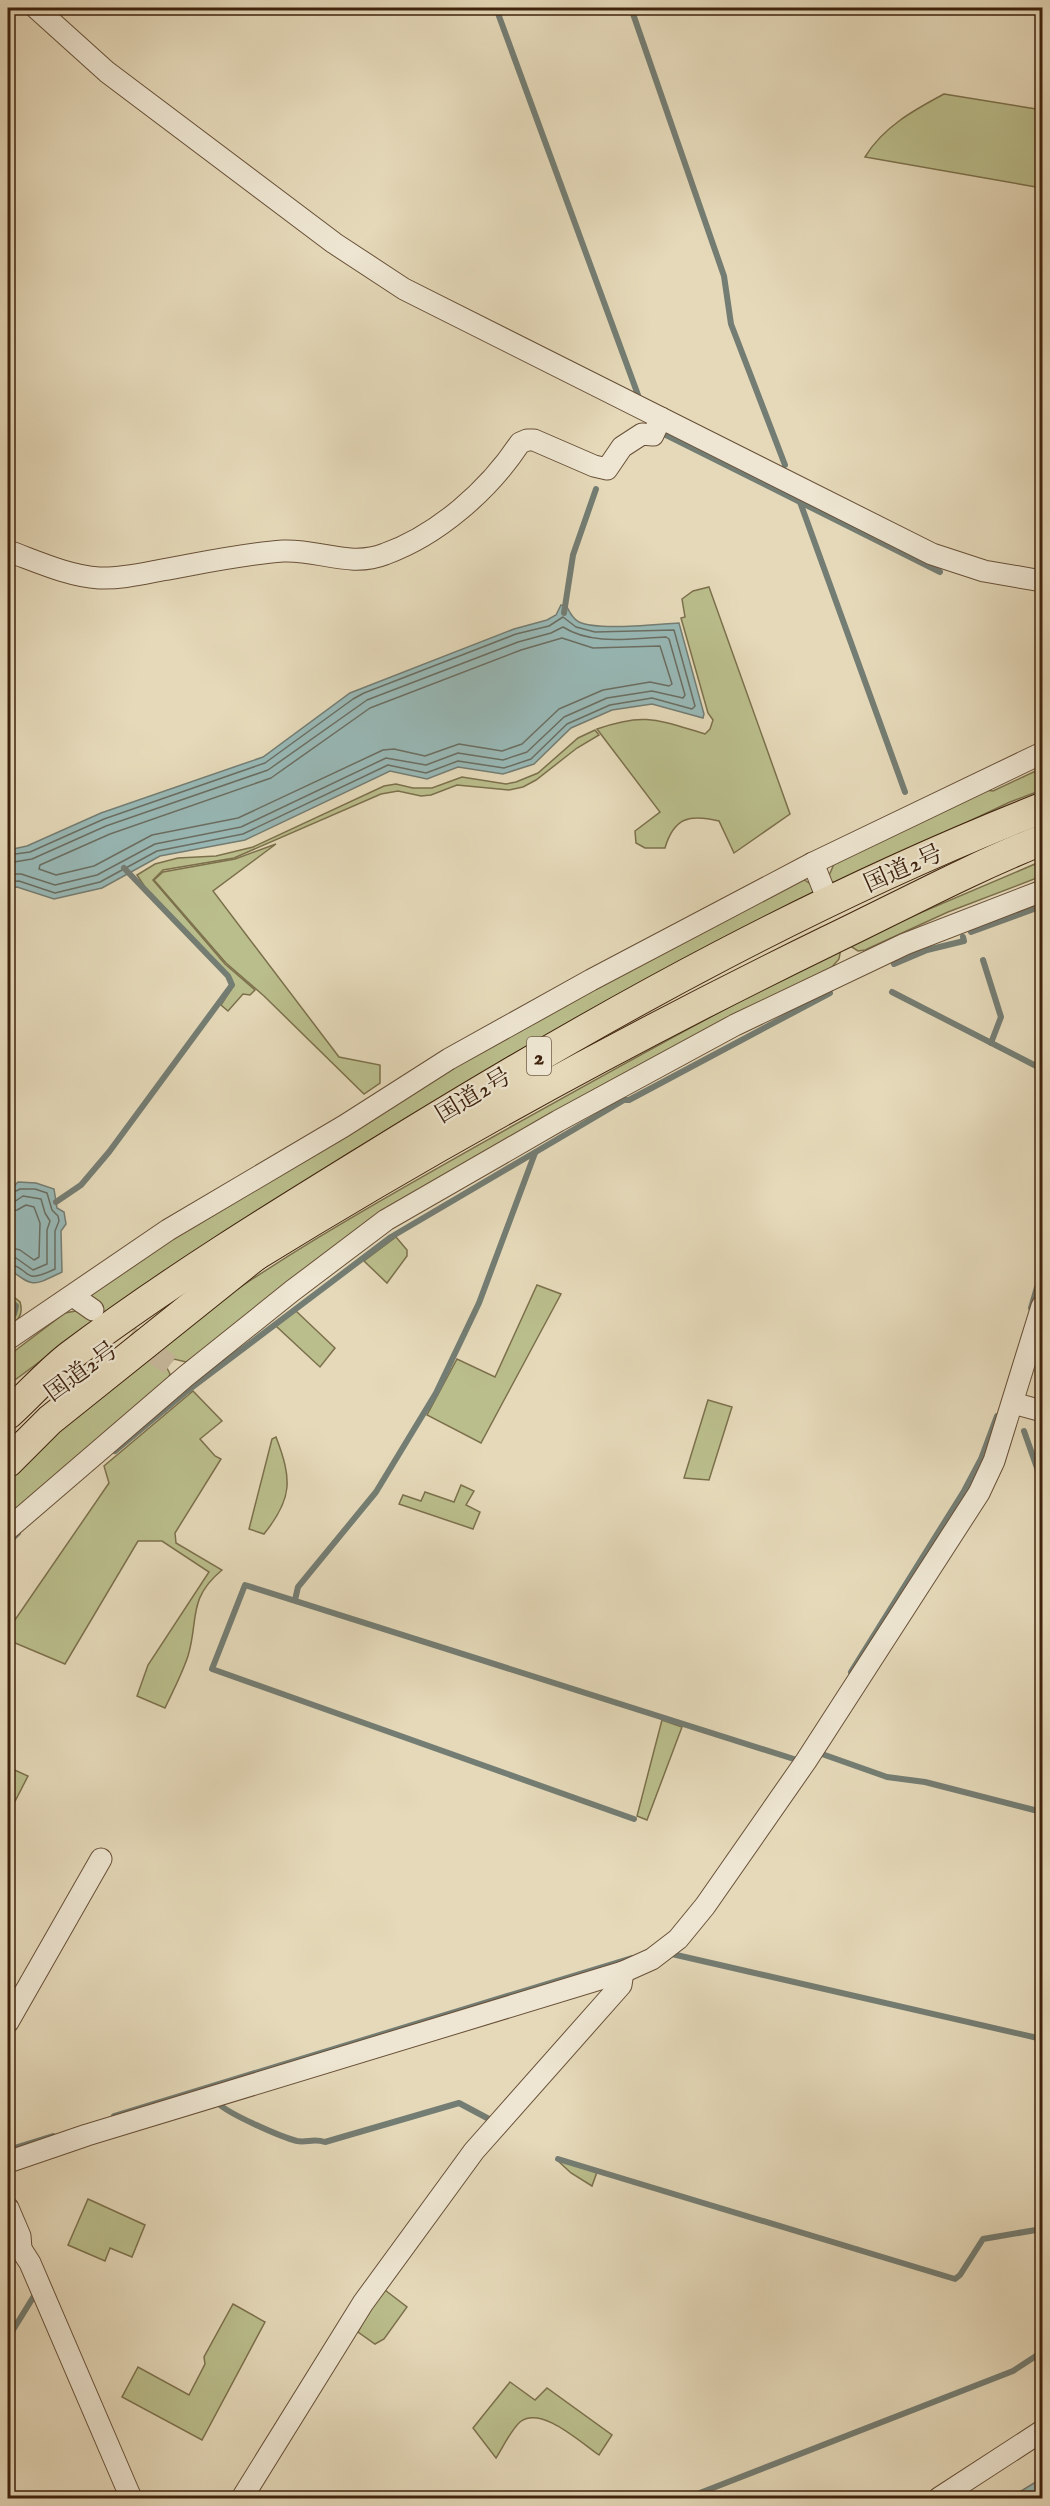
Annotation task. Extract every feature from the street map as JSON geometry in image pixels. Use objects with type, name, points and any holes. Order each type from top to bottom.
[{"type":"highway","name":"国道2号","points":[[8,1413],[66,1359],[146,1301],[347,1172],[514,1069],[692,970],[835,899],[1042,808]]},
{"type":"highway","name":"国道2号","points":[[8,1427],[161,1314],[256,1255],[535,1093],[713,997],[1042,840]]},
{"type":"highway","points":[[8,1462],[50,1420],[256,1255]]},
{"type":"highway","points":[[8,1398],[66,1359]]},
{"type":"street","points":[[36,8],[107,72],[334,243],[404,289],[658,426],[932,554],[984,571],[1042,581]]},
{"type":"street","points":[[8,551],[85,577],[101,578],[130,576],[221,559],[285,551],[343,560],[365,560],[385,555],[409,543],[472,501],[490,484],[520,443],[534,440],[594,466],[607,469],[622,447],[658,426]]},
{"type":"street","points":[[8,1339],[168,1230],[344,1126],[449,1059],[591,980],[813,863],[1042,753]]},
{"type":"street","points":[[813,863],[824,888]]},
{"type":"street","points":[[8,1529],[178,1370],[292,1291],[386,1220],[558,1121],[735,1025],[905,944],[1042,891]]},
{"type":"street","points":[[843,946],[851,969]]},
{"type":"street","points":[[72,1296],[93,1310]]},
{"type":"street","points":[[8,2162],[87,2135],[623,1972],[652,1959],[678,1939],[705,1905],[806,1761],[979,1493],[994,1461],[1042,1306]]},
{"type":"street","points":[[1013,1403],[1042,1411]]},
{"type":"street","points":[[8,2022],[101,1859]]},
{"type":"street","points":[[242,2499],[363,2303],[474,2151],[621,1985],[623,1972]]},
{"type":"street","points":[[8,2208],[21,2236],[15,2245],[40,2283],[131,2499]]},
{"type":"street","points":[[939,2499],[1042,2432]]},
{"type":"green space","points":[[944,94],[1042,110],[1042,188],[865,157],[872,146],[890,128]]},
{"type":"green space","points":[[709,587],[790,814],[734,853],[719,821],[700,818],[684,820],[678,824],[665,848],[645,848],[636,843],[635,831],[660,812],[597,729],[640,719],[663,722],[705,734],[710,729],[713,720],[708,713],[681,618],[685,617],[682,599],[693,591]]},
{"type":"green space","points":[[595,730],[599,735],[523,787],[509,790],[457,785],[431,795],[421,796],[398,791],[381,794],[234,858],[163,870],[153,880],[225,964],[255,990],[250,995],[243,994],[228,1011],[221,1005],[234,985],[230,976],[145,887],[137,875],[155,864],[178,858],[216,856],[253,847],[384,786],[396,784],[413,788],[432,788],[462,777],[506,784],[516,782],[538,773],[578,738]]},
{"type":"green space","points":[[1042,768],[1042,790],[1010,802],[828,888],[827,880],[834,864],[985,790],[993,791]]},
{"type":"green space","points":[[276,844],[213,891],[339,1057],[380,1065],[380,1083],[364,1094],[264,996],[226,963],[154,880],[163,872],[235,859]]},
{"type":"green space","points":[[1042,861],[1042,876],[948,912],[865,950],[858,951],[847,944]]},
{"type":"green space","points":[[803,879],[821,891],[685,958],[508,1057],[349,1153],[137,1290],[8,1385],[8,1356],[65,1313],[81,1310],[91,1302],[91,1295],[174,1238],[455,1067],[571,1002]]},
{"type":"green space","points":[[841,948],[839,959],[832,967],[440,1178],[186,1362],[174,1359],[166,1366],[170,1374],[168,1379],[8,1519],[8,1478],[118,1377],[237,1289],[320,1236],[448,1162],[752,994]]},
{"type":"green space","points":[[396,1237],[407,1250],[407,1256],[387,1283],[364,1261]]},
{"type":"green space","points":[[537,1285],[561,1294],[481,1443],[427,1415],[457,1359],[495,1377]]},
{"type":"green space","points":[[8,1292],[20,1302],[21,1314],[8,1328]]},
{"type":"green space","points":[[296,1311],[335,1348],[320,1367],[276,1326]]},
{"type":"green space","points":[[193,1391],[222,1421],[200,1439],[215,1456],[221,1459],[175,1533],[176,1543],[222,1570],[203,1591],[199,1600],[188,1656],[165,1708],[137,1696],[148,1665],[209,1572],[162,1541],[138,1541],[65,1664],[8,1640],[8,1630],[109,1483],[104,1466]]},
{"type":"green space","points":[[708,1400],[732,1407],[709,1480],[684,1478]]},
{"type":"green space","points":[[276,1437],[285,1465],[287,1488],[280,1510],[264,1534],[249,1529],[272,1439]]},
{"type":"green space","points":[[461,1485],[474,1491],[466,1505],[480,1512],[473,1529],[399,1504],[403,1495],[421,1501],[425,1492],[454,1502]]},
{"type":"green space","points":[[662,1720],[682,1727],[647,1820],[637,1816]]},
{"type":"green space","points":[[8,1767],[28,1776],[8,1815]]},
{"type":"green space","points":[[557,2160],[597,2172],[592,2186],[571,2173]]},
{"type":"green space","points":[[88,2199],[145,2225],[132,2257],[110,2248],[105,2261],[68,2245]]},
{"type":"green space","points":[[381,2287],[407,2307],[384,2339],[375,2344],[358,2332]]},
{"type":"green space","points":[[233,2304],[265,2322],[202,2440],[122,2397],[138,2367],[189,2395],[205,2364],[204,2357]]},
{"type":"green space","points":[[510,2382],[535,2400],[547,2388],[612,2435],[599,2455],[561,2428],[539,2418],[529,2418],[517,2425],[496,2458],[473,2428]]},
{"type":"water","points":[[561,605],[567,607],[577,621],[588,625],[613,627],[679,623],[704,714],[703,718],[652,704],[612,710],[571,728],[534,764],[503,774],[458,767],[427,779],[390,771],[245,840],[160,856],[102,888],[54,899],[17,887],[8,888],[8,850],[27,846],[101,813],[263,757],[350,693],[514,629],[547,620],[556,615]]},
{"type":"water","points":[[18,1182],[36,1183],[54,1189],[57,1208],[64,1212],[66,1224],[61,1231],[62,1272],[34,1283],[23,1279],[8,1268],[8,1192]]},
{"type":"water","points":[[1042,2478],[1042,2498],[1010,2498]]},
{"type":"waterway","points":[[496,8],[638,395]]},
{"type":"waterway","points":[[631,8],[724,276],[731,324],[785,465]]},
{"type":"waterway","points":[[658,431],[940,572]]},
{"type":"waterway","points":[[564,613],[573,555],[596,489]]},
{"type":"waterway","points":[[800,502],[905,792]]},
{"type":"waterway","points":[[56,1202],[81,1185],[109,1152],[232,985],[228,976],[124,868]]},
{"type":"waterway","points":[[971,932],[1042,906]]},
{"type":"waterway","points":[[894,964],[927,950],[964,941],[963,937]]},
{"type":"waterway","points":[[983,960],[1001,1017],[991,1043]]},
{"type":"waterway","points":[[892,992],[1042,1069]]},
{"type":"waterway","points":[[115,1451],[187,1391],[391,1237],[624,1100],[629,1100],[830,993]]},
{"type":"waterway","points":[[295,1600],[298,1587],[376,1492],[436,1393],[479,1303],[535,1153]]},
{"type":"waterway","points":[[1031,1308],[1042,1270]]},
{"type":"waterway","points":[[8,1299],[16,1306],[14,1314],[8,1320]]},
{"type":"waterway","points":[[851,1672],[964,1491],[981,1459],[997,1416]]},
{"type":"waterway","points":[[1024,1431],[1042,1482]]},
{"type":"waterway","points":[[8,1543],[18,1533]]},
{"type":"waterway","points":[[634,1819],[212,1669],[245,1585],[797,1760]]},
{"type":"waterway","points":[[822,1754],[887,1777],[925,1782],[1042,1812]]},
{"type":"waterway","points":[[672,1954],[1042,2039]]},
{"type":"waterway","points":[[114,2116],[632,1958]]},
{"type":"waterway","points":[[219,2104],[256,2125],[289,2139],[301,2141],[325,2142],[459,2103],[489,2119]]},
{"type":"waterway","points":[[8,2150],[53,2136]]},
{"type":"waterway","points":[[558,2159],[955,2279],[960,2275],[983,2239],[1042,2229]]},
{"type":"waterway","points":[[8,2338],[34,2296]]},
{"type":"waterway","points":[[687,2498],[1013,2371],[1042,2352]]},
{"type":"tunnel","points":[[104,1318],[170,1365]]}]
